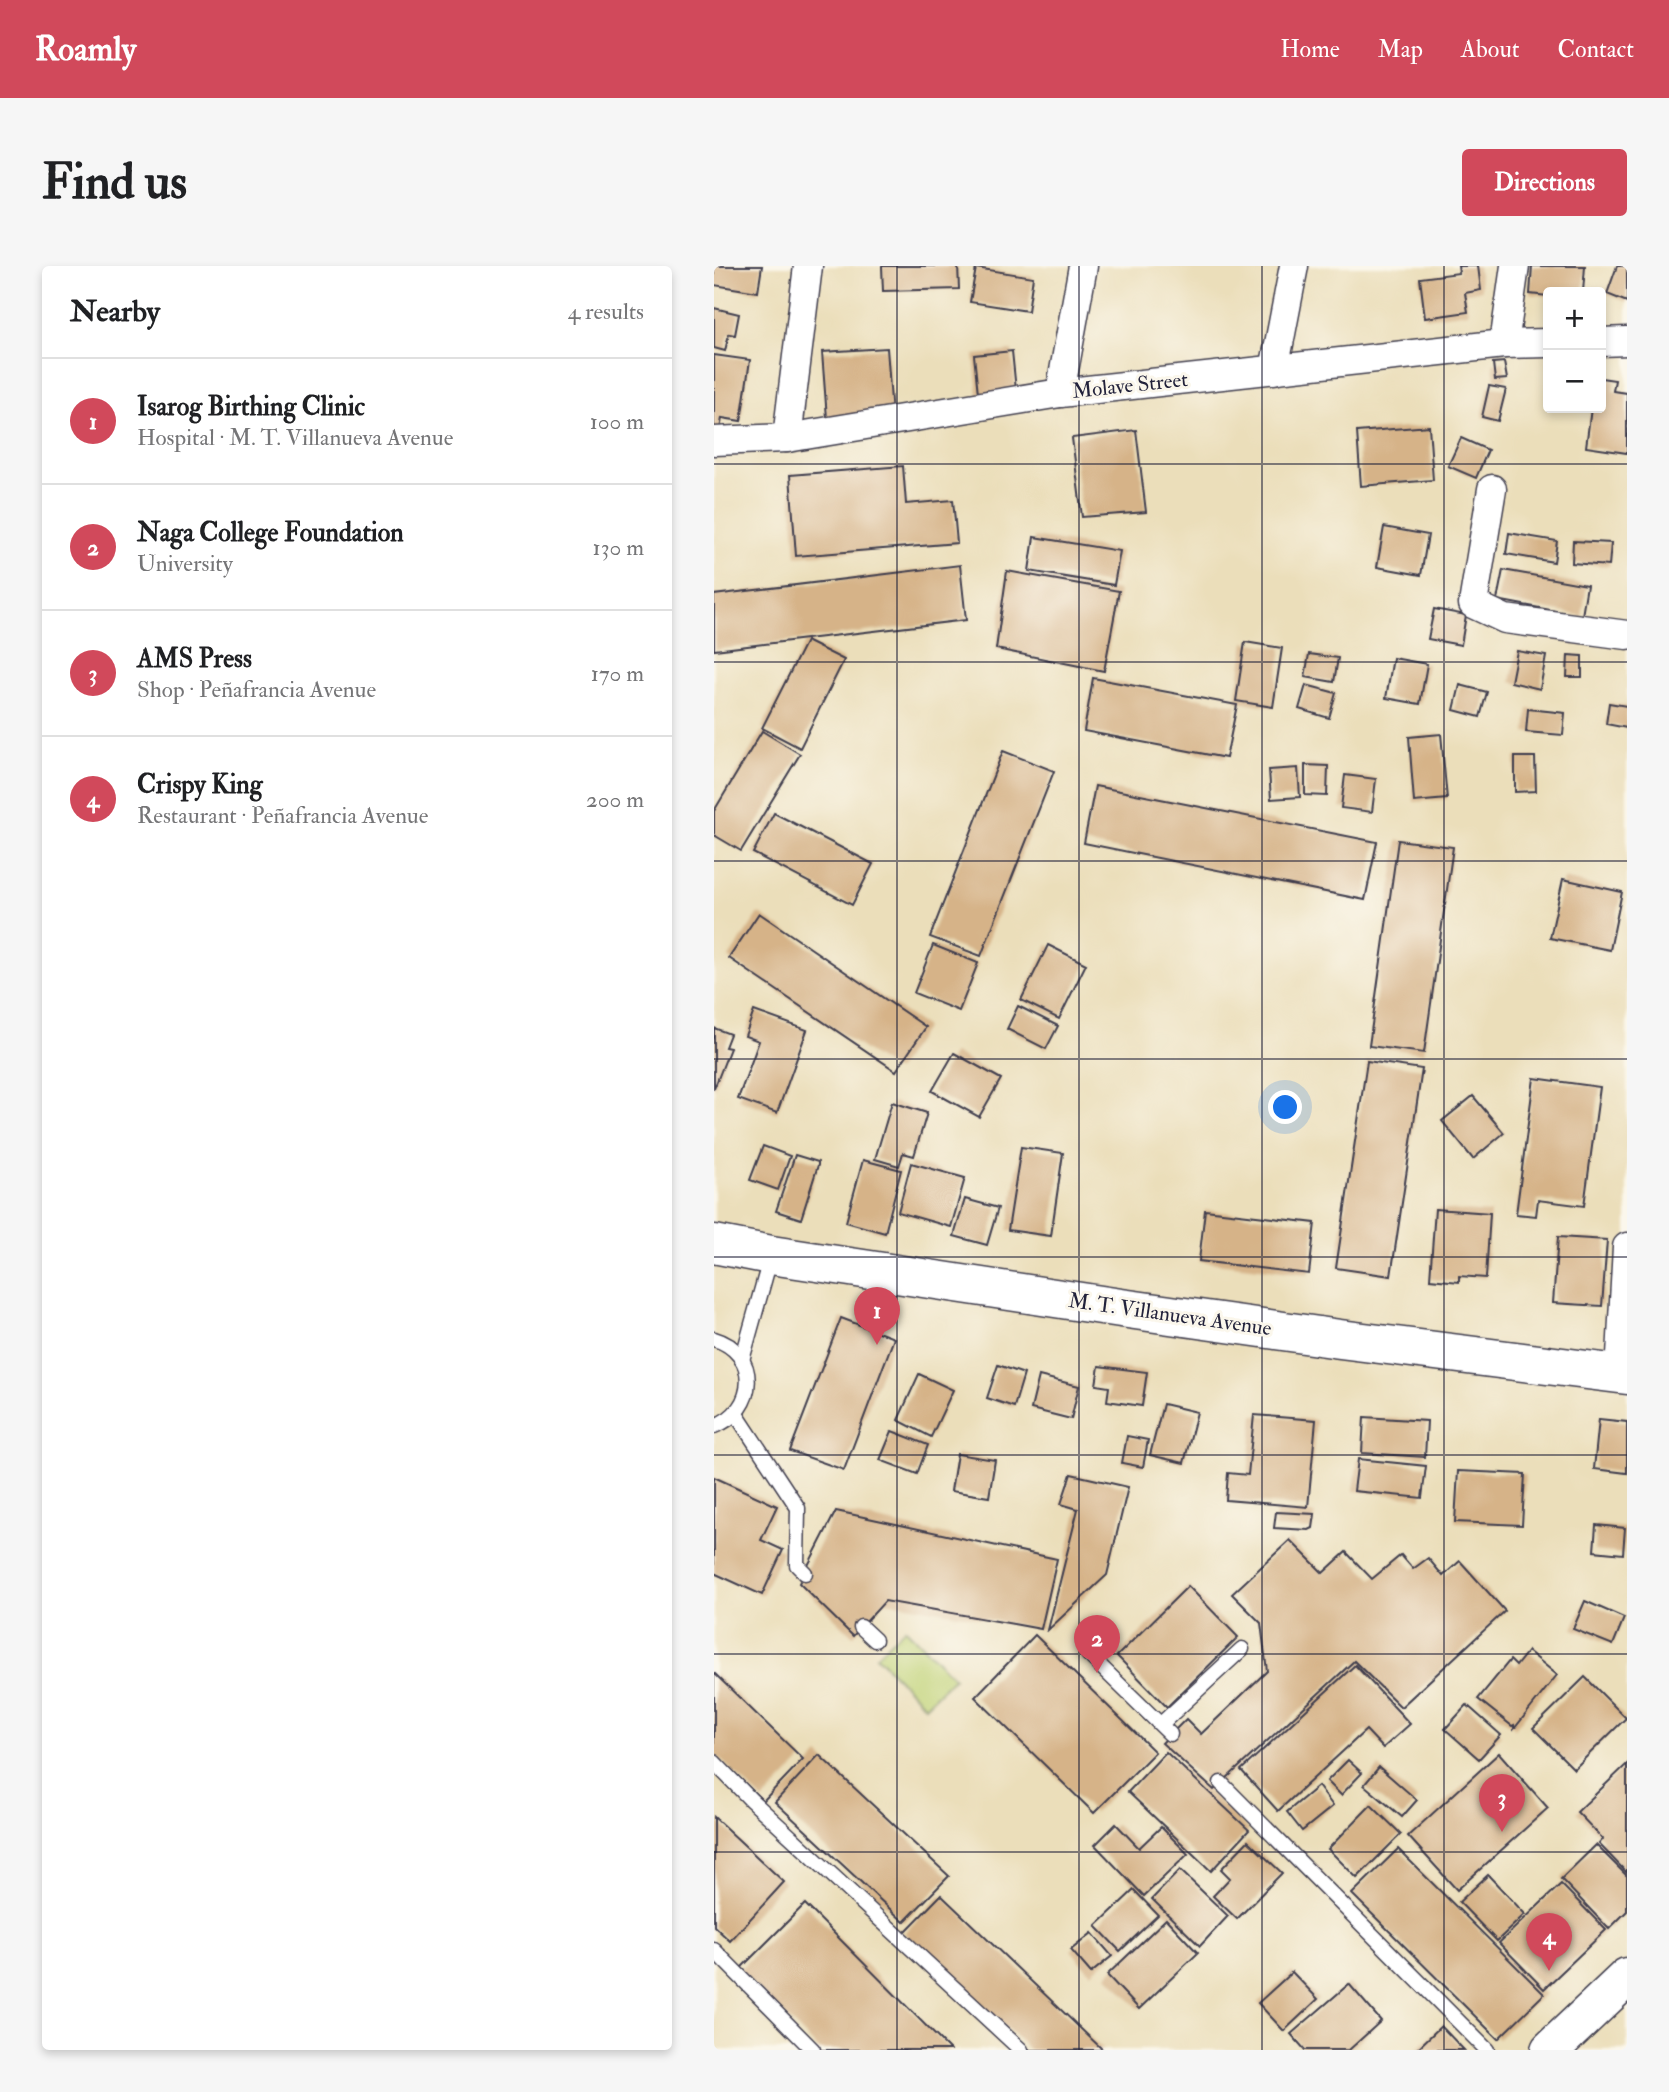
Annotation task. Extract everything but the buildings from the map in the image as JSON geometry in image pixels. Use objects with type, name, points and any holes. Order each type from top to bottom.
[{"type":"main road","name":"M. T. Villanueva Avenue","points":[[714,1244],[771,1255],[1258,1327],[1623,1374]]},
{"type":"main road","points":[[1550,2050],[1627,1977]]},
{"type":"street","points":[[787,438],[808,266]]},
{"type":"street","points":[[1060,393],[1083,266]]},
{"type":"street","points":[[1273,370],[1294,266]]},
{"type":"street","points":[[1504,344],[1515,266]]},
{"type":"street","points":[[1606,341],[1627,341]]},
{"type":"street","name":"Molave Street","points":[[714,441],[787,438],[1060,393],[1504,344],[1543,343]]},
{"type":"street","points":[[1492,489],[1473,604],[1505,619],[1627,635]]},
{"type":"street","points":[[1623,1374],[1627,1247]]},
{"type":"lane","points":[[742,1360],[771,1255]]},
{"type":"lane","points":[[714,1339],[734,1349],[742,1360],[748,1388],[744,1402],[736,1413],[724,1423],[714,1426]]},
{"type":"lane","points":[[736,1413],[798,1508],[797,1565],[805,1573]]},
{"type":"lane","points":[[861,1627],[875,1640]]},
{"type":"lane","points":[[1088,1654],[1166,1729],[1242,1649]]},
{"type":"lane","points":[[714,1762],[751,1800],[1021,2050]]},
{"type":"lane","points":[[1222,1783],[1487,2050]]},
{"type":"lane","points":[[714,1950],[813,2050]]},
{"type":"green space","points":[[905,1628],[954,1678],[925,1706],[876,1656]]},
{"type":"place","name":"Isarog Birthing Clinic","points":[[877,1345]]},
{"type":"place","name":"Naga College Foundation","points":[[1097,1673]]},
{"type":"place","name":"AMS Press","points":[[1502,1832]]},
{"type":"place","name":"Crispy King","points":[[1549,1971]]}]
